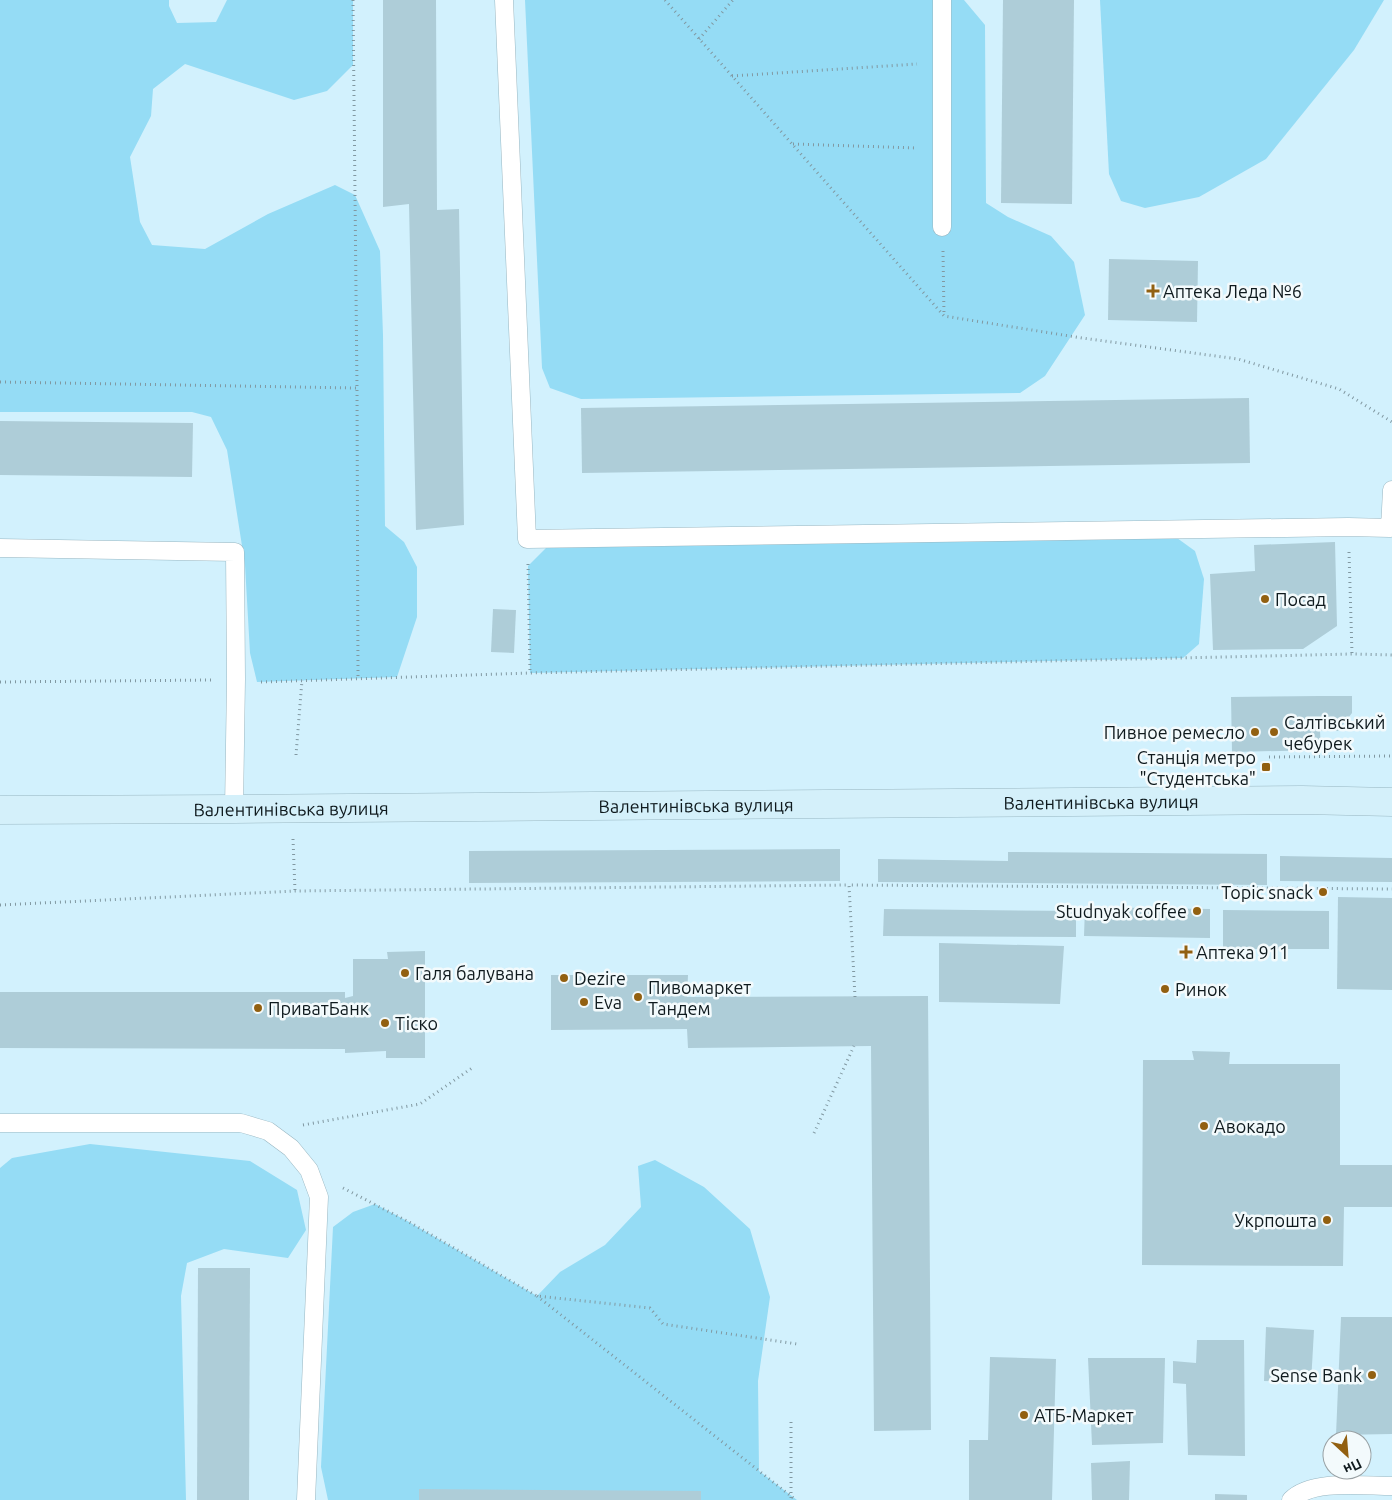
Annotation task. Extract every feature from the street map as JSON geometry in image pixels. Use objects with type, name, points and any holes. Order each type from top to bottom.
[{"type":"street","name":"Валентинівська вулиця","points":[[0,810],[1302,800],[1392,802]]},
{"type":"lane","points":[[504,0],[528,540],[1348,527],[1390,528],[1392,490]]},
{"type":"lane","points":[[942,0],[942,228]]},
{"type":"lane","points":[[0,548],[235,552],[234,809]]},
{"type":"lane","points":[[0,1123],[241,1123],[268,1131],[291,1148],[309,1170],[319,1197],[306,1500]]},
{"type":"lane","points":[[1290,1500],[1307,1489],[1321,1486],[1392,1486]]},
{"type":"path","points":[[352,0],[357,388],[358,678]]},
{"type":"path","points":[[665,0],[944,316],[1082,338],[1238,359],[1339,389],[1392,422]]},
{"type":"path","points":[[699,39],[734,0]]},
{"type":"path","points":[[732,76],[942,63]]},
{"type":"path","points":[[792,144],[942,148]]},
{"type":"path","points":[[942,228],[944,316]]},
{"type":"path","points":[[0,382],[357,388]]},
{"type":"path","points":[[1348,527],[1352,654]]},
{"type":"path","points":[[528,540],[530,673]]},
{"type":"path","points":[[0,682],[236,679],[249,682],[530,673],[1352,654],[1392,656]]},
{"type":"path","points":[[296,755],[302,680]]},
{"type":"path","points":[[1270,757],[1392,756]]},
{"type":"path","points":[[292,835],[295,891]]},
{"type":"path","points":[[849,885],[855,997]]},
{"type":"path","points":[[0,905],[295,891],[849,885],[1392,889]]},
{"type":"path","points":[[814,1133],[854,1046]]},
{"type":"path","points":[[268,1131],[420,1104],[472,1068]]},
{"type":"path","points":[[309,1170],[409,1222],[537,1296],[791,1498],[796,1500]]},
{"type":"path","points":[[537,1296],[650,1308],[664,1324],[797,1344]]},
{"type":"path","points":[[791,1422],[791,1498]]},
{"type":"shaded area","points":[[0,0],[169,0],[169,6],[177,23],[216,22],[227,0],[353,0],[353,65],[327,91],[294,100],[185,64],[153,89],[151,116],[130,157],[140,222],[152,245],[205,249],[268,214],[335,185],[355,195],[380,251],[385,526],[404,542],[417,567],[417,617],[397,677],[257,682],[250,653],[245,565],[227,450],[211,417],[192,412],[0,412]]},
{"type":"shaded area","points":[[525,0],[964,0],[985,25],[986,203],[1008,217],[1051,236],[1074,262],[1085,315],[1045,376],[1020,393],[581,399],[550,388],[542,368]]},
{"type":"shaded area","points":[[1100,0],[1384,0],[1354,50],[1266,159],[1199,197],[1145,208],[1121,201],[1109,174]]},
{"type":"shaded area","points":[[1177,538],[1195,551],[1204,579],[1199,644],[1183,658],[530,673],[528,566],[547,547]]},
{"type":"shaded area","points":[[90,1144],[250,1161],[297,1190],[306,1230],[288,1258],[224,1249],[187,1263],[181,1296],[186,1500],[0,1500],[0,1168],[12,1158]]},
{"type":"shaded area","points":[[655,1160],[704,1187],[750,1229],[770,1297],[758,1381],[759,1471],[797,1500],[328,1500],[321,1467],[333,1227],[353,1212],[375,1204],[537,1296],[560,1272],[605,1245],[641,1207],[638,1166]]},
{"type":"building","points":[[383,0],[436,0],[437,210],[459,209],[464,525],[416,530],[409,204],[383,207]]},
{"type":"building","points":[[1003,0],[1074,0],[1072,204],[1001,203]]},
{"type":"building","name":"Аптека Леда №6","points":[[1109,259],[1198,261],[1197,322],[1108,320]]},
{"type":"building","points":[[1249,398],[1250,463],[582,473],[581,408]]},
{"type":"building","points":[[0,421],[193,423],[192,477],[0,475]]},
{"type":"building","points":[[1335,542],[1337,626],[1303,649],[1213,650],[1210,574],[1255,571],[1254,545]]},
{"type":"building","points":[[493,609],[516,610],[514,653],[491,652]]},
{"type":"building","points":[[1352,696],[1352,713],[1338,731],[1320,731],[1321,750],[1232,752],[1231,697]]},
{"type":"building","points":[[840,849],[840,881],[469,883],[469,851]]},
{"type":"building","points":[[1008,852],[1267,854],[1267,885],[878,882],[878,859],[1008,861]]},
{"type":"building","points":[[1280,856],[1392,858],[1392,882],[1280,881]]},
{"type":"building","points":[[1338,897],[1392,898],[1392,990],[1337,989]]},
{"type":"building","points":[[1085,907],[1210,909],[1210,938],[1084,936]]},
{"type":"building","points":[[884,909],[1076,911],[1076,937],[883,936]]},
{"type":"building","points":[[1223,910],[1329,911],[1329,949],[1223,949]]},
{"type":"building","points":[[939,943],[1064,946],[1060,1004],[939,1002]]},
{"type":"building","points":[[425,951],[425,1058],[386,1058],[386,1051],[345,1053],[345,1049],[0,1048],[0,992],[345,992],[345,998],[353,996],[353,959],[388,959],[387,952]]},
{"type":"building","points":[[551,975],[688,975],[687,997],[928,996],[931,1430],[874,1431],[871,1046],[688,1048],[687,1029],[551,1030]]},
{"type":"building","points":[[1192,1051],[1230,1052],[1229,1064],[1340,1064],[1340,1165],[1392,1165],[1392,1207],[1344,1207],[1343,1266],[1142,1265],[1143,1060],[1194,1060]]},
{"type":"building","points":[[198,1268],[250,1268],[249,1500],[197,1500]]},
{"type":"building","points":[[1341,1317],[1392,1317],[1392,1434],[1372,1434],[1372,1430],[1336,1430]]},
{"type":"building","points":[[1266,1327],[1314,1330],[1311,1383],[1264,1381]]},
{"type":"building","points":[[1197,1340],[1244,1340],[1245,1456],[1188,1455],[1186,1384],[1173,1383],[1173,1361],[1196,1363]]},
{"type":"building","points":[[990,1357],[1056,1359],[1052,1500],[969,1500],[969,1440],[988,1440]]},
{"type":"building","points":[[1088,1358],[1165,1358],[1163,1443],[1092,1445]]},
{"type":"building","points":[[1130,1461],[1129,1500],[1092,1500],[1091,1463]]},
{"type":"building","points":[[419,1489],[701,1491],[701,1500],[419,1500]]},
{"type":"building","points":[[1215,1494],[1247,1495],[1247,1500],[1215,1500]]},
{"type":"place","name":"Аптека Леда №6","points":[[1153,291]]},
{"type":"place","name":"Посад","points":[[1265,599]]},
{"type":"place","name":"Пивное ремесло","points":[[1255,732]]},
{"type":"place","name":"Салтівський чебурек","points":[[1274,732]]},
{"type":"place","name":"Станція метро \"Студентська\"","points":[[1266,767]]},
{"type":"place","name":"Topic snack","points":[[1323,892]]},
{"type":"place","name":"Studnyak coffee","points":[[1197,911]]},
{"type":"place","name":"Аптека 911","points":[[1186,952]]},
{"type":"place","name":"Галя балувана","points":[[405,973]]},
{"type":"place","name":"Dezire","points":[[564,978]]},
{"type":"place","name":"Ринок","points":[[1165,989]]},
{"type":"place","name":"Пивомаркет Тандем","points":[[638,997]]},
{"type":"place","name":"Eva","points":[[584,1002]]},
{"type":"place","name":"ПриватБанк","points":[[258,1008]]},
{"type":"place","name":"Тіско","points":[[385,1023]]},
{"type":"place","name":"Авокадо","points":[[1204,1126]]},
{"type":"place","name":"Укрпошта","points":[[1327,1220]]},
{"type":"place","name":"Sense Bank","points":[[1372,1375]]},
{"type":"place","name":"АТБ-Маркет","points":[[1024,1415]]}]
